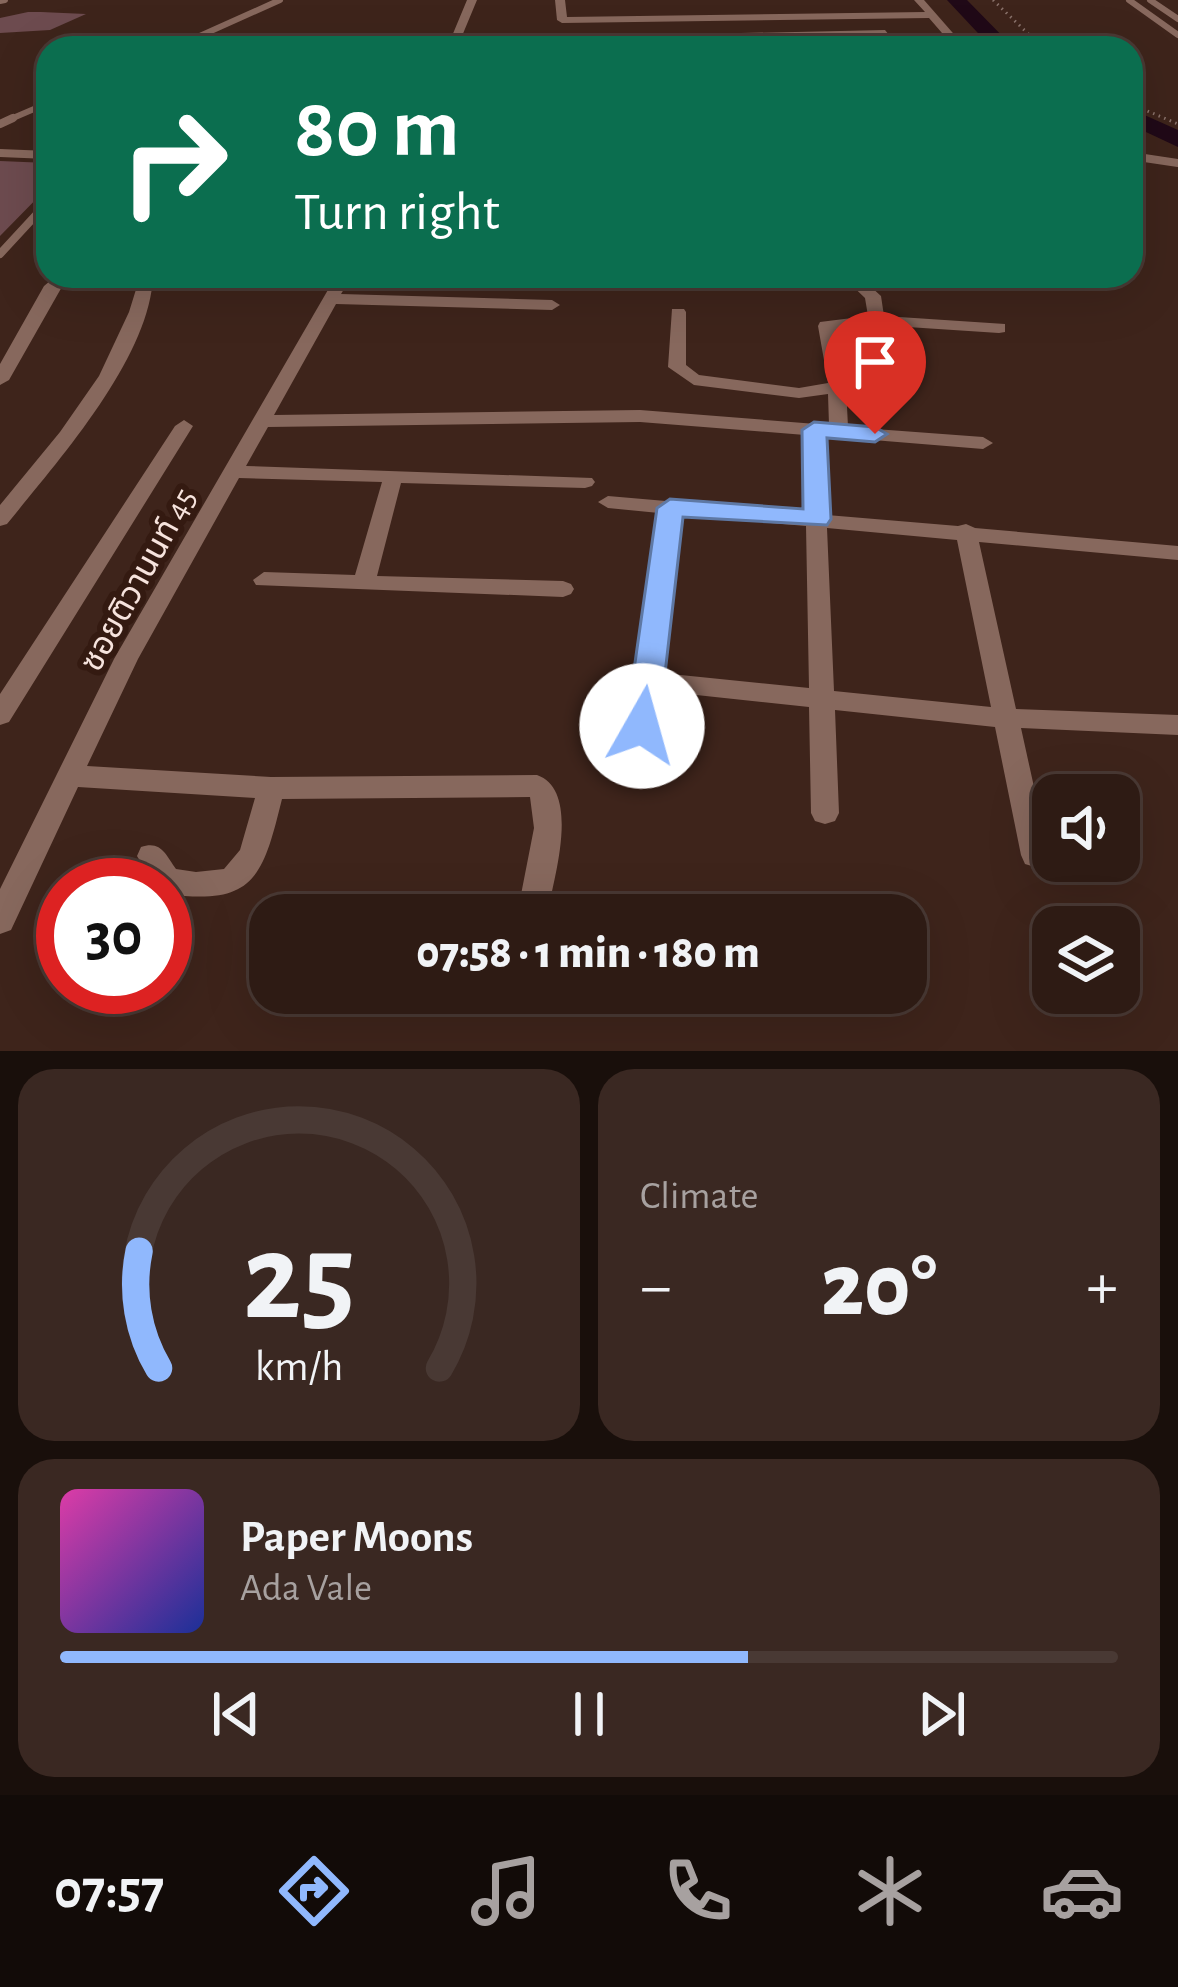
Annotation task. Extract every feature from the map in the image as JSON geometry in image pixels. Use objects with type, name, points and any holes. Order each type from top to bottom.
[{"type":"street","points":[[457,36],[472,0]]},
{"type":"street","points":[[560,0],[561,20],[934,15]]},
{"type":"street","points":[[725,0],[740,36]]},
{"type":"street","points":[[919,0],[952,36]]},
{"type":"street","points":[[824,36],[885,33]]},
{"type":"street","points":[[0,380],[51,288]]},
{"type":"street","points":[[0,519],[81,418],[116,360],[143,288]]},
{"type":"street","name":"ซอยติวานนท์ 45","points":[[0,920],[126,659],[338,288]]},
{"type":"street","points":[[864,288],[873,296],[877,320]]},
{"type":"street","points":[[333,299],[552,305]]},
{"type":"street","points":[[678,312],[676,368],[694,380],[799,393],[838,387]]},
{"type":"street","points":[[825,813],[817,519],[827,431],[838,387],[826,326],[877,320],[999,328]]},
{"type":"street","points":[[262,421],[640,416],[983,443]]},
{"type":"street","points":[[0,715],[184,426]]},
{"type":"street","points":[[236,472],[585,482]]},
{"type":"street","points":[[364,583],[393,477]]},
{"type":"street","points":[[608,502],[1178,553]]},
{"type":"street","points":[[636,771],[670,508]]},
{"type":"street","points":[[966,531],[1032,841]]},
{"type":"street","points":[[264,580],[563,589]]},
{"type":"street","points":[[648,680],[1006,718],[1178,725]]},
{"type":"street","points":[[70,776],[271,788],[537,786],[546,794],[550,813],[536,894]]},
{"type":"street","points":[[151,856],[167,881],[219,886],[237,877],[250,867],[271,788]]},
{"type":"lane","points":[[258,0],[278,1]]},
{"type":"lane","points":[[1129,0],[1178,35]]},
{"type":"lane","points":[[1150,0],[1178,19]]},
{"type":"lane","points":[[200,36],[278,1]]},
{"type":"lane","points":[[0,124],[36,108]]},
{"type":"lane","points":[[0,153],[36,154]]},
{"type":"lane","points":[[1143,159],[1178,163]]},
{"type":"lane","points":[[0,254],[36,215]]},
{"type":"path","points":[[993,0],[1030,36]]},
{"type":"path","points":[[1143,109],[1178,124]]},
{"type":"building","points":[[28,12],[86,14],[50,30],[0,33],[0,18]]},
{"type":"building","points":[[0,161],[36,162],[36,199],[0,236]]},
{"type":"waterway","points":[[956,0],[992,36]]},
{"type":"waterway","points":[[1143,122],[1178,140]]},
{"type":"route","points":[[642,726],[670,508],[817,519],[814,430],[875,434]]}]
